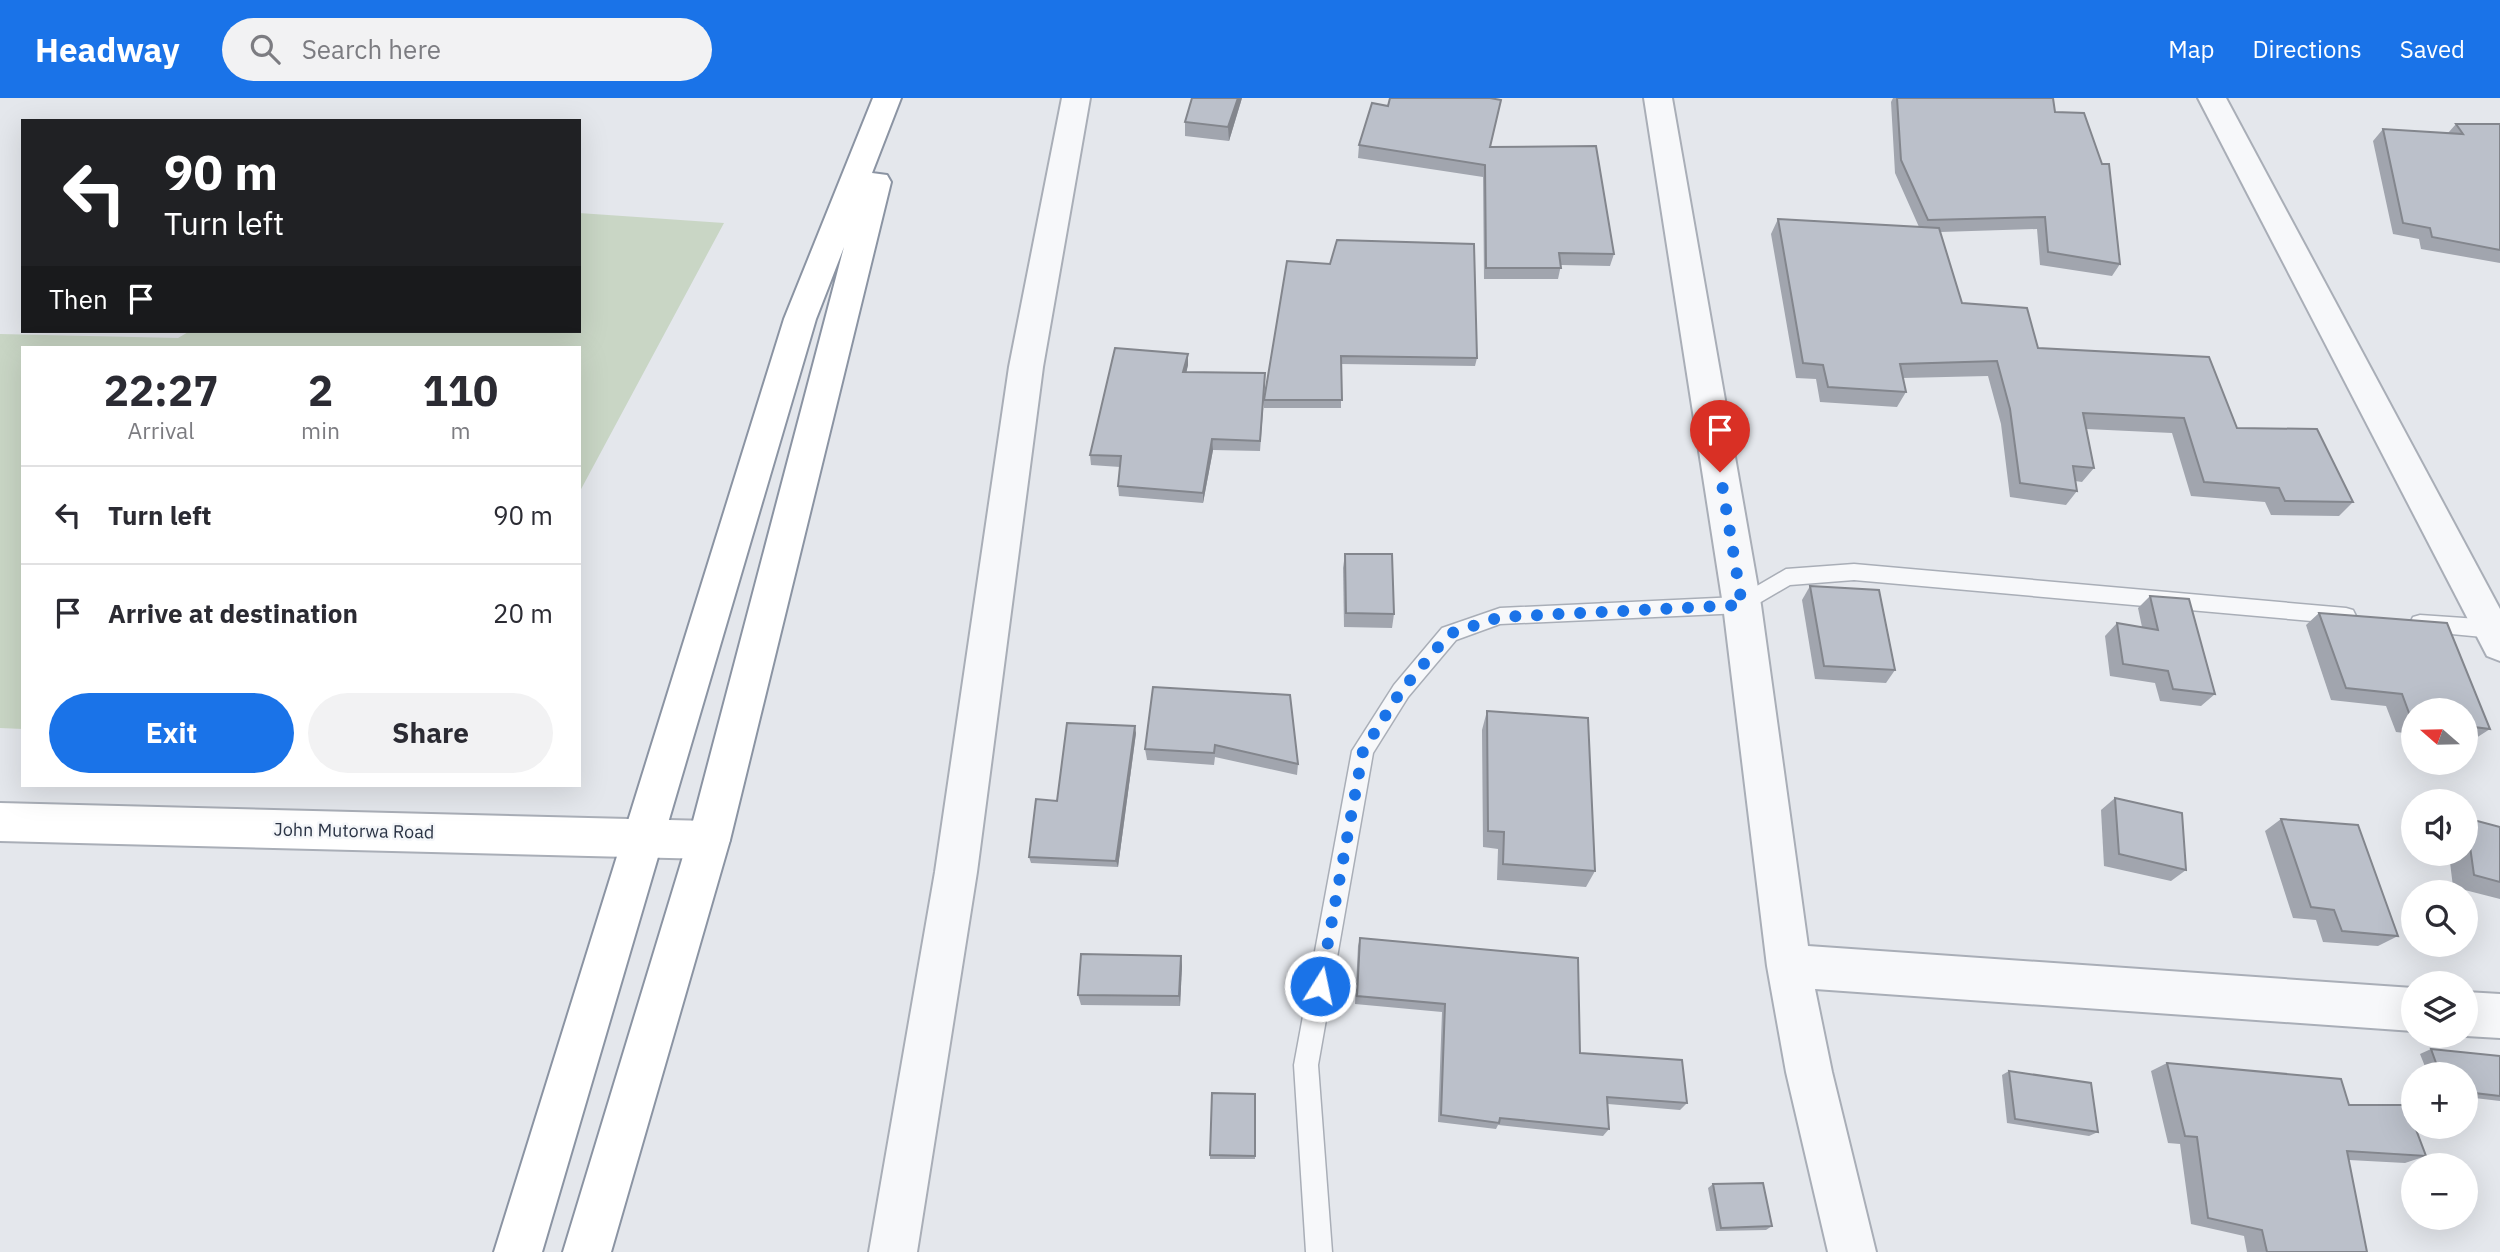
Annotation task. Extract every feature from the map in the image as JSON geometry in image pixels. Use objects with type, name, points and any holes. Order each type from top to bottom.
[{"type":"main road","points":[[518,1252],[800,318],[887,98]]},
{"type":"main road","points":[[587,1252],[709,840],[896,98]]},
{"type":"main road","name":"John Mutorwa Road","points":[[0,822],[709,840]]},
{"type":"street","points":[[893,1252],[956,872],[1026,367],[1076,98]]},
{"type":"street","points":[[1658,98],[1742,605],[1788,966],[1809,1072],[1852,1252]]},
{"type":"street","points":[[2212,98],[2497,637]]},
{"type":"street","points":[[1788,966],[2401,1009]]},
{"type":"street","points":[[2478,1015],[2500,1016]]},
{"type":"lane","points":[[1319,1252],[1306,1065],[1363,751],[1401,691],[1449,634],[1500,617],[1742,605],[1786,577],[1854,572],[2368,618]]},
{"type":"lane","points":[[2396,620],[2497,637]]},
{"type":"green space","points":[[581,213],[724,223],[581,489],[581,346],[21,346],[21,729],[0,728],[0,334],[178,338],[187,333],[581,333]]},
{"type":"building","points":[[1192,98],[1238,98],[1228,127],[1185,122]]},
{"type":"building","points":[[1390,98],[1501,100],[1490,147],[1596,146],[1614,254],[1559,253],[1561,268],[1486,268],[1485,165],[1359,145],[1372,103],[1388,106]]},
{"type":"building","points":[[1897,98],[2053,98],[2055,112],[2084,113],[2102,164],[2109,164],[2120,264],[2048,252],[2045,217],[1928,220],[1901,160]]},
{"type":"building","points":[[2456,124],[2500,124],[2500,250],[2432,237],[2430,228],[2403,223],[2383,129],[2463,134]]},
{"type":"building","points":[[1778,219],[1939,228],[1962,303],[2027,308],[2038,348],[2209,357],[2237,428],[2317,429],[2353,502],[2285,501],[2279,488],[2204,482],[2184,418],[2083,413],[2094,468],[2073,466],[2077,491],[2020,483],[2010,409],[1997,361],[1900,364],[1906,392],[1828,387],[1823,365],[1803,363]]},
{"type":"building","points":[[1337,240],[1474,244],[1477,358],[1341,356],[1342,400],[1264,400],[1287,261],[1330,264]]},
{"type":"building","points":[[1115,348],[1188,354],[1183,372],[1265,373],[1260,441],[1212,439],[1203,493],[1118,486],[1121,456],[1090,455]]},
{"type":"building","points":[[1345,554],[1392,554],[1394,614],[1346,613]]},
{"type":"building","points":[[1810,586],[1879,590],[1895,670],[1824,666]]},
{"type":"building","points":[[2150,596],[2189,599],[2215,694],[2173,689],[2168,671],[2123,664],[2117,623],[2158,630]]},
{"type":"building","points":[[2319,613],[2447,623],[2477,698],[2403,698],[2402,694],[2346,688]]},
{"type":"building","points":[[1153,687],[1290,695],[1298,764],[1215,745],[1214,753],[1145,749]]},
{"type":"building","points":[[2478,699],[2490,729],[2478,728]]},
{"type":"building","points":[[1487,711],[1588,718],[1595,871],[1503,864],[1504,832],[1488,831]]},
{"type":"building","points":[[1067,723],[1135,726],[1116,861],[1029,857],[1036,799],[1057,801]]},
{"type":"building","points":[[2115,798],[2182,813],[2186,870],[2119,854]]},
{"type":"building","points":[[2281,819],[2358,825],[2398,936],[2342,931],[2334,910],[2311,907]]},
{"type":"building","points":[[2478,821],[2500,827],[2500,882],[2474,875],[2473,866],[2478,866]]},
{"type":"building","points":[[1360,938],[1578,958],[1580,1053],[1682,1060],[1687,1103],[1607,1097],[1609,1129],[1500,1118],[1499,1123],[1441,1115],[1445,1004],[1357,996]]},
{"type":"building","points":[[1081,954],[1181,956],[1179,996],[1078,995]]},
{"type":"building","points":[[2431,1049],[2500,1056],[2500,1096],[2478,1093],[2478,1062],[2436,1062]]},
{"type":"building","points":[[2167,1063],[2341,1079],[2349,1105],[2401,1105],[2401,1139],[2420,1139],[2425,1153],[2347,1151],[2367,1252],[2267,1252],[2262,1230],[2208,1218],[2197,1137],[2185,1136]]},
{"type":"building","points":[[2009,1071],[2091,1083],[2098,1132],[2015,1119]]},
{"type":"building","points":[[1212,1093],[1255,1094],[1255,1156],[1210,1155]]},
{"type":"building","points":[[1763,1183],[1772,1226],[1721,1228],[1713,1184]]},
{"type":"route","points":[[1320,986],[1363,751],[1401,691],[1449,634],[1500,617],[1742,605],[1720,472]]}]
